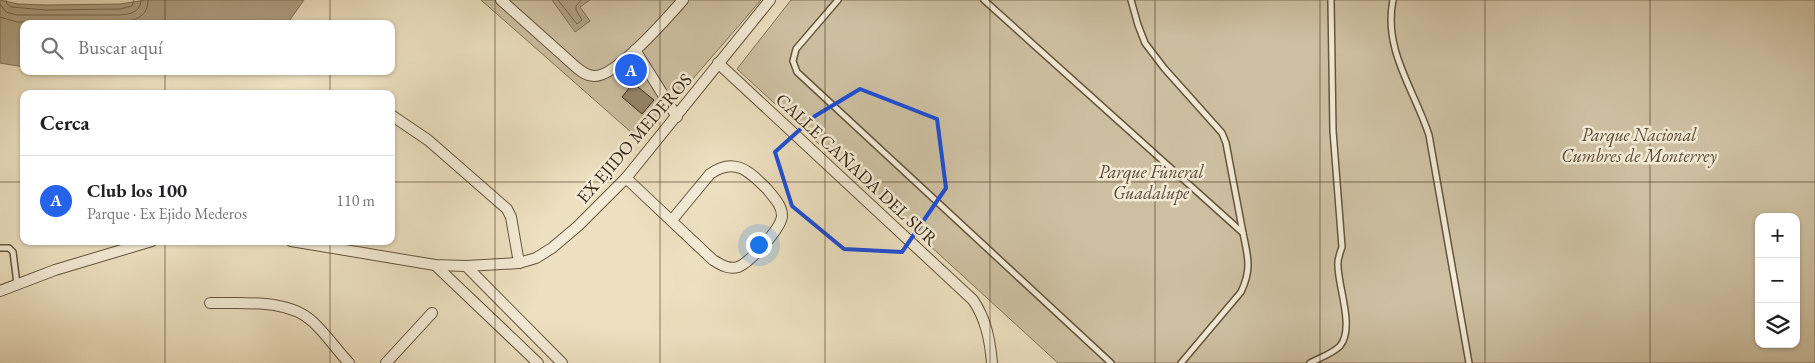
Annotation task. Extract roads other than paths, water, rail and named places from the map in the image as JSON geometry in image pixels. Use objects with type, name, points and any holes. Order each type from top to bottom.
[{"type":"street","points":[[501,0],[584,74],[595,77],[610,71],[635,50],[684,0]]},
{"type":"street","name":"EX EJIDO MEDEROS","points":[[315,245],[435,265],[466,266],[519,263],[536,258],[552,248],[578,226],[626,178],[770,0]]},
{"type":"street","points":[[635,50],[677,116]]},
{"type":"street","name":"CALLE CAÑADA DEL SUR","points":[[718,63],[973,300],[981,312],[986,327],[992,363]]},
{"type":"street","points":[[395,118],[428,140],[507,209],[512,217],[519,263]]},
{"type":"street","points":[[626,178],[713,260],[721,265],[732,268],[738,267],[752,256],[778,227],[782,218],[779,204],[752,174],[739,167],[731,166],[717,169],[710,174],[672,220]]},
{"type":"street","points":[[0,291],[55,270],[139,245]]},
{"type":"street","points":[[435,265],[538,363]]},
{"type":"street","points":[[466,266],[562,363]]},
{"type":"street","points":[[210,303],[271,305],[295,311],[312,321],[348,363]]},
{"type":"street","points":[[386,363],[432,313]]},
{"type":"lane","points":[[838,0],[796,49],[793,61],[797,72],[1111,363]]},
{"type":"lane","points":[[984,0],[1243,234]]},
{"type":"lane","points":[[1131,0],[1145,42],[1164,68],[1222,133],[1226,143],[1249,258],[1249,270],[1241,292],[1181,363]]},
{"type":"lane","points":[[1310,363],[1330,353],[1340,345],[1345,336],[1346,323],[1338,265],[1342,248],[1333,131],[1331,0]]},
{"type":"lane","points":[[1393,0],[1390,21],[1395,54],[1423,116],[1429,135],[1469,363]]},
{"type":"lane","points":[[0,248],[9,248],[13,252],[17,284]]},
{"type":"water","points":[[0,0],[18,4],[46,5],[120,4],[146,0],[304,0],[290,20],[20,20],[20,66],[0,63]]},
{"type":"water","points":[[552,0],[590,0],[580,7],[590,21],[575,32]]},
{"type":"place","name":"Club los 100","points":[[631,70]]},
{"type":"park label","name":"Parque Nacional Cumbres de Monterrey","points":[[1639,144]]},
{"type":"park label","name":"Parque Funeral Guadalupe","points":[[1151,181]]}]
